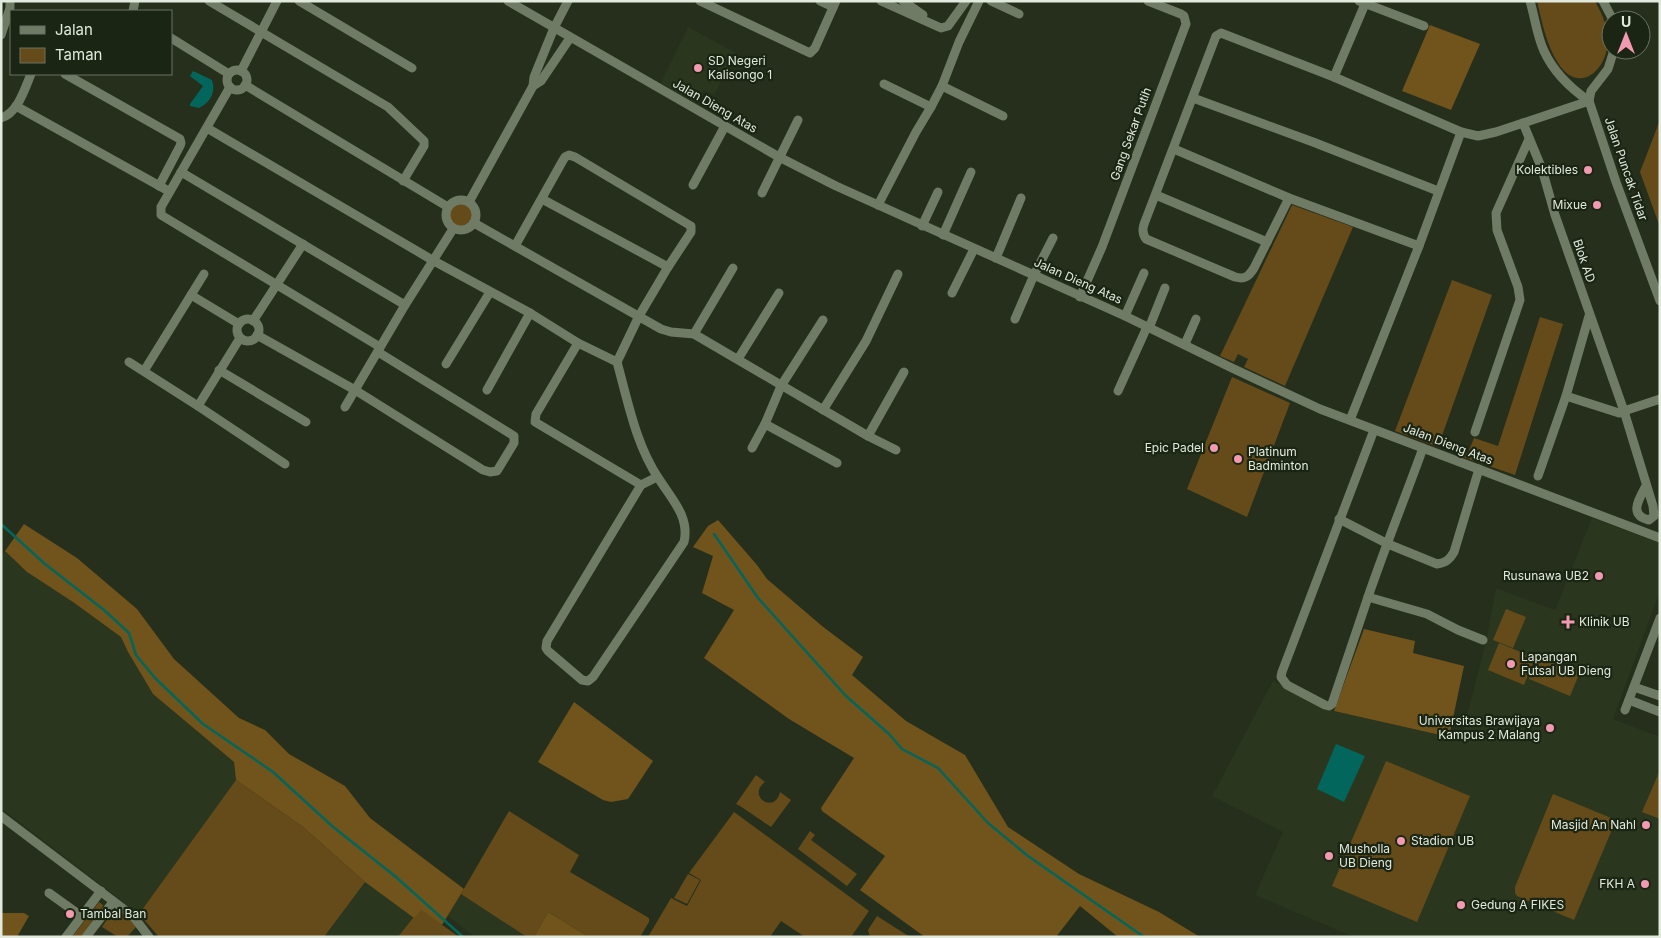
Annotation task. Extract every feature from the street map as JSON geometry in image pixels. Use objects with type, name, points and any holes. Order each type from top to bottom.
[{"type":"street","points":[[1,35],[10,8],[10,1]]},
{"type":"street","points":[[209,1],[388,108],[424,141],[424,146],[403,181]]},
{"type":"street","points":[[241,71],[277,1]]},
{"type":"street","points":[[299,1],[412,68]]},
{"type":"street","name":"Jalan Dieng Atas","points":[[508,1],[779,157],[836,186],[1126,316],[1320,409],[1660,538]]},
{"type":"street","points":[[469,202],[533,86],[534,77],[554,28],[568,1]]},
{"type":"street","points":[[700,1],[810,53],[815,48],[835,4],[820,1]]},
{"type":"street","points":[[881,1],[941,28],[948,26],[966,1]]},
{"type":"street","points":[[903,1],[937,26]]},
{"type":"street","points":[[878,205],[942,86],[959,42],[979,1]]},
{"type":"street","points":[[991,1],[1018,14]]},
{"type":"street","name":"Gang Sekar Putih","points":[[1080,297],[1102,247],[1186,24],[1184,16],[1167,4],[1148,1]]},
{"type":"street","points":[[1530,1],[1549,61],[1572,89],[1589,101]]},
{"type":"street","points":[[1334,77],[1362,3],[1424,26]]},
{"type":"street","points":[[1289,198],[1248,277],[1235,277],[1146,239],[1143,229],[1216,36],[1221,33],[1334,77],[1461,132],[1478,136],[1589,101]]},
{"type":"street","points":[[533,86],[541,82],[570,38]]},
{"type":"street","points":[[172,39],[229,74]]},
{"type":"street","points":[[545,51],[558,57]]},
{"type":"street","points":[[1589,101],[1591,90],[1608,69],[1611,60]]},
{"type":"street","points":[[233,71],[241,71],[247,79],[243,88],[237,90],[230,87],[227,82],[229,74],[233,71]]},
{"type":"street","points":[[1,118],[16,106],[32,75]]},
{"type":"street","points":[[67,75],[180,139],[180,146],[160,186]]},
{"type":"street","points":[[884,84],[931,107]]},
{"type":"street","points":[[245,85],[448,207]]},
{"type":"street","points":[[942,86],[1003,116]]},
{"type":"street","points":[[230,87],[169,191],[161,207],[161,215],[276,284],[512,434],[515,438],[514,443],[497,471],[490,472],[355,390],[257,335]]},
{"type":"street","points":[[1193,98],[1438,191]]},
{"type":"street","name":"Jalan Puncak Tidar","points":[[1589,101],[1616,182],[1660,301]]},
{"type":"street","points":[[16,106],[169,191]]},
{"type":"street","points":[[762,193],[798,120]]},
{"type":"street","name":"Blok AD","points":[[1523,123],[1542,169],[1555,215],[1624,411],[1646,486]]},
{"type":"street","points":[[693,185],[726,126]]},
{"type":"street","points":[[207,128],[434,261],[578,343],[617,362]]},
{"type":"street","points":[[1350,420],[1419,246],[1461,132]]},
{"type":"street","points":[[1475,432],[1520,300],[1518,287],[1496,230],[1495,221],[1496,213],[1529,138]]},
{"type":"street","points":[[1174,149],[1289,198],[1419,246]]},
{"type":"street","points":[[515,246],[565,157],[571,155],[691,226],[691,232],[639,316],[617,362],[638,437],[657,477],[678,507],[684,521],[686,527],[684,542],[593,677],[588,681],[582,680],[548,651],[546,645],[641,485],[657,477]]},
{"type":"street","points":[[181,172],[405,305]]},
{"type":"street","points":[[942,235],[971,172]]},
{"type":"street","points":[[922,226],[938,192]]},
{"type":"street","points":[[1156,195],[1267,242]]},
{"type":"street","points":[[996,258],[1021,198]]},
{"type":"street","points":[[542,199],[668,267]]},
{"type":"street","points":[[457,200],[469,202],[476,212],[474,223],[465,230],[453,229],[446,221],[448,207],[457,200]]},
{"type":"street","points":[[474,223],[661,329],[694,334],[868,436],[896,450]]},
{"type":"street","points":[[344,407],[453,229]]},
{"type":"street","points":[[1015,319],[1053,238]]},
{"type":"street","points":[[253,321],[303,244]]},
{"type":"street","points":[[952,293],[974,249]]},
{"type":"street","points":[[694,334],[732,268]]},
{"type":"street","points":[[144,371],[204,274]]},
{"type":"street","points":[[823,410],[866,341],[898,274]]},
{"type":"street","points":[[1126,316],[1144,274]]},
{"type":"street","points":[[1118,391],[1165,288]]},
{"type":"street","points":[[446,364],[490,292]]},
{"type":"street","points":[[738,359],[779,293]]},
{"type":"street","points":[[191,295],[239,324]]},
{"type":"street","points":[[487,390],[530,314]]},
{"type":"street","points":[[1538,476],[1566,396],[1590,316]]},
{"type":"street","points":[[1185,344],[1196,319]]},
{"type":"street","points":[[247,320],[253,321],[258,329],[257,335],[249,340],[240,338],[237,332],[239,324],[247,320]]},
{"type":"street","points":[[752,448],[782,386],[823,320]]},
{"type":"street","points":[[198,406],[240,338]]},
{"type":"street","points":[[578,343],[536,414],[535,422],[641,485]]},
{"type":"street","points":[[129,362],[285,464]]},
{"type":"street","points":[[219,370],[306,422]]},
{"type":"street","points":[[868,436],[904,372]]},
{"type":"street","points":[[1566,396],[1618,412],[1660,399]]},
{"type":"street","points":[[765,424],[837,463]]},
{"type":"street","points":[[1374,430],[1281,677],[1286,685],[1325,705],[1329,706],[1332,704],[1337,694],[1380,560],[1388,544],[1423,448]]},
{"type":"street","points":[[1339,519],[1388,544],[1437,564],[1443,564],[1451,558],[1454,552],[1479,470]]},
{"type":"street","points":[[1368,597],[1427,614],[1483,640]]},
{"type":"street","points":[[1625,710],[1655,643],[1660,618]]},
{"type":"street","points":[[1634,687],[1660,696]]},
{"type":"street","points":[[1629,700],[1660,712]]},
{"type":"street","points":[[1,816],[133,916],[149,937]]},
{"type":"street","points":[[49,893],[81,916]]},
{"type":"street","points":[[66,937],[81,916],[107,896]]},
{"type":"street","points":[[86,937],[107,896]]},
{"type":"shaded area","points":[[1430,25],[1480,44],[1451,110],[1402,91]]},
{"type":"shaded area","name":"SD Negeri Kalisongo 1","points":[[688,27],[736,53],[714,95],[703,90],[696,103],[661,83]]},
{"type":"shaded area","name":"Universitas Brawijaya Kampus 2 Malang","points":[[1592,518],[1660,543],[1660,591],[1613,719],[1660,737],[1660,937],[1354,937],[1255,895],[1283,832],[1212,796],[1273,681],[1334,711],[1461,740],[1487,637],[1496,588],[1555,610]]},
{"type":"shaded area","points":[[718,520],[767,579],[822,626],[863,657],[852,675],[906,721],[965,755],[1008,827],[1079,874],[1159,912],[1200,937],[1118,937],[1080,906],[1056,937],[925,937],[860,890],[885,856],[822,811],[821,808],[854,758],[789,719],[704,658],[734,610],[702,593],[713,556],[693,547],[708,526]]},
{"type":"shaded area","points":[[24,524],[77,558],[137,609],[174,659],[239,718],[265,730],[289,754],[345,786],[370,818],[464,889],[442,925],[421,910],[414,918],[365,882],[303,827],[236,780],[234,762],[153,694],[121,637],[27,572],[5,551]]},
{"type":"shaded area","points":[[5,551],[27,572],[121,637],[153,694],[234,762],[236,780],[139,914],[1,808],[1,557]]},
{"type":"shaded area","points":[[1364,629],[1415,641],[1413,653],[1464,666],[1449,737],[1334,711]]},
{"type":"shaded area","points":[[574,702],[653,761],[628,799],[611,802],[603,800],[538,762]]},
{"type":"shaded area","points":[[509,811],[534,937],[475,937],[448,916]]},
{"type":"shaded area","points":[[365,882],[414,918],[398,937],[324,937]]},
{"type":"shaded area","points":[[548,912],[589,937],[534,937]]},
{"type":"shaded area","points":[[1,913],[24,913],[29,916],[17,937],[1,937]]},
{"type":"green space","points":[[1537,1],[1594,1],[1601,14],[1601,60],[1603,60],[1598,69],[1591,75],[1583,78],[1575,78],[1566,73],[1554,56],[1547,41]]},
{"type":"green space","points":[[1660,120],[1660,227],[1640,172]]},
{"type":"green space","points":[[461,204],[471,211],[472,215],[465,225],[461,226],[451,219],[450,215],[457,205]]},
{"type":"green space","points":[[1292,205],[1353,227],[1285,386],[1244,367],[1248,359],[1238,354],[1234,362],[1220,356]]},
{"type":"green space","points":[[1452,280],[1492,295],[1438,447],[1395,431]]},
{"type":"green space","points":[[1540,317],[1563,324],[1515,475],[1460,456],[1462,451],[1468,453],[1474,438],[1498,446]]},
{"type":"green space","points":[[1232,377],[1290,403],[1247,517],[1187,489]]},
{"type":"green space","points":[[1506,609],[1526,617],[1513,648],[1493,640]]},
{"type":"green space","name":"Lapangan Futsal UB Dieng","points":[[1499,643],[1535,658],[1524,685],[1488,670]]},
{"type":"green space","points":[[1539,655],[1580,672],[1570,696],[1529,679]]},
{"type":"green space","name":"Stadion UB","points":[[1386,761],[1470,796],[1417,922],[1332,886]]},
{"type":"green space","points":[[1660,770],[1660,819],[1642,812]]},
{"type":"green space","points":[[756,775],[765,782],[760,787],[759,793],[764,801],[768,803],[773,802],[777,799],[780,792],[791,800],[771,827],[736,804]]},
{"type":"green space","points":[[236,780],[303,827],[365,882],[324,937],[159,937],[139,914]]},
{"type":"green space","points":[[1553,794],[1616,820],[1574,920],[1517,896],[1515,893],[1515,887]]},
{"type":"green space","points":[[509,811],[579,855],[570,872],[649,918],[649,922],[640,937],[589,937],[548,912],[534,937],[527,937],[461,894]]},
{"type":"green space","points":[[734,812],[869,911],[851,937],[805,937],[781,921],[770,937],[648,937],[671,898],[687,906],[701,880],[689,873]]},
{"type":"green space","points":[[810,831],[815,835],[811,840],[857,874],[847,886],[798,849]]},
{"type":"green space","points":[[688,874],[700,880],[687,904],[674,898]]},
{"type":"green space","points":[[99,902],[103,905],[102,908],[81,937],[72,937]]},
{"type":"green space","points":[[420,909],[459,937],[398,937]]},
{"type":"green space","points":[[117,911],[128,917],[136,927],[127,937],[118,937],[102,927],[110,915]]},
{"type":"green space","points":[[877,916],[910,937],[870,937],[868,930]]},
{"type":"water","points":[[193,71],[212,80],[213,84],[212,96],[207,103],[199,108],[190,106],[203,86],[190,76]]},
{"type":"water","points":[[1336,744],[1365,756],[1344,802],[1317,789]]},
{"type":"waterway","points":[[1,524],[45,564],[104,610],[129,633],[136,655],[155,678],[203,724],[273,772],[332,826],[396,877],[463,937]]},
{"type":"waterway","points":[[714,534],[758,598],[846,696],[889,734],[902,749],[938,768],[988,823],[1028,856],[1144,937]]},
{"type":"place","name":"SD Negeri Kalisongo 1","points":[[698,68]]},
{"type":"place","name":"Kolektibles","points":[[1588,170]]},
{"type":"place","name":"Mixue","points":[[1597,205]]},
{"type":"place","name":"Epic Padel","points":[[1214,448]]},
{"type":"place","name":"Platinum Badminton","points":[[1238,459]]},
{"type":"place","name":"Rusunawa UB2","points":[[1599,576]]},
{"type":"place","name":"Klinik UB","points":[[1568,622]]},
{"type":"place","name":"Lapangan Futsal UB Dieng","points":[[1511,664]]},
{"type":"place","name":"Universitas Brawijaya Kampus 2 Malang","points":[[1550,728]]},
{"type":"place","name":"Masjid An Nahl","points":[[1646,825]]},
{"type":"place","name":"Stadion UB","points":[[1401,841]]},
{"type":"place","name":"Musholla UB Dieng","points":[[1329,856]]},
{"type":"place","name":"FKH A","points":[[1645,884]]},
{"type":"place","name":"Gedung A FIKES","points":[[1461,905]]},
{"type":"place","name":"Tambal Ban","points":[[70,914]]}]
